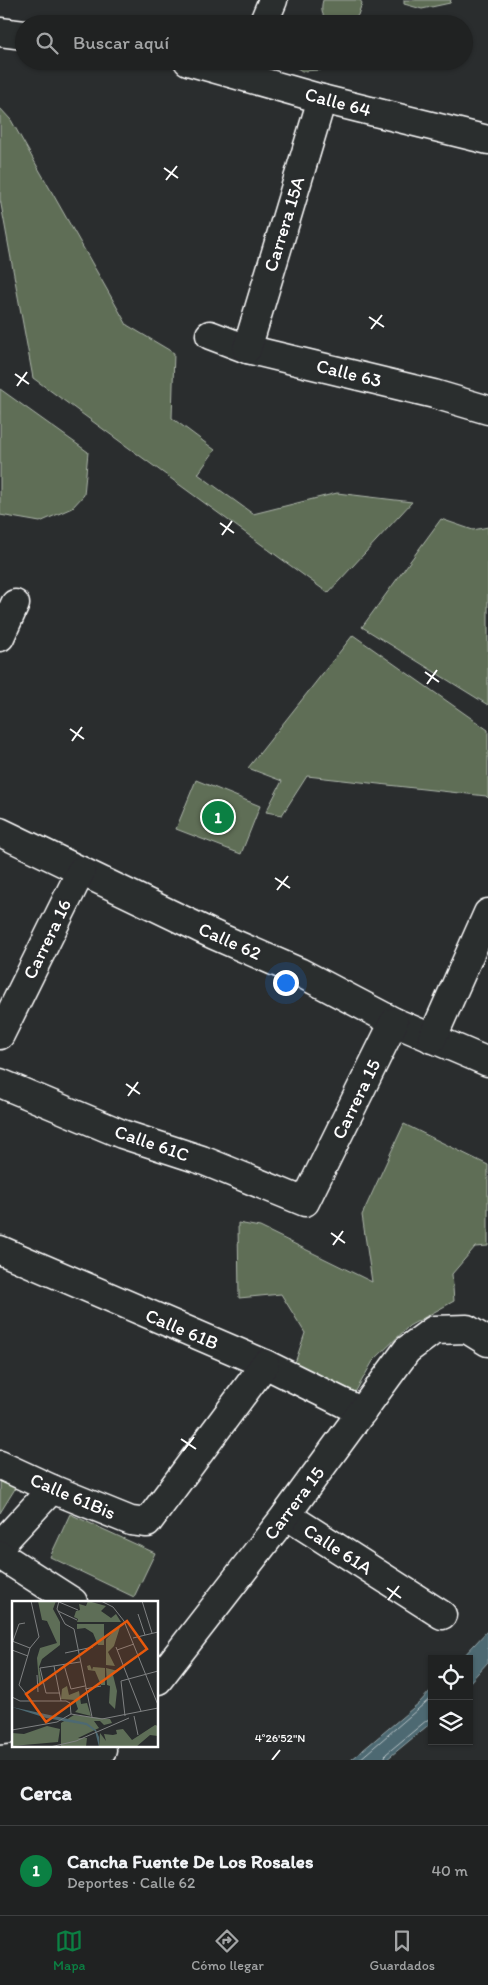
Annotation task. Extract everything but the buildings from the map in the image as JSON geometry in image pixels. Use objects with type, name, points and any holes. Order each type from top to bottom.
[{"type":"street","points":[[267,15],[273,0]]},
{"type":"street","points":[[0,32],[15,34]]},
{"type":"street","name":"Calle 64","points":[[250,70],[322,99],[488,140]]},
{"type":"street","name":"Carrera 15A","points":[[247,349],[322,99]]},
{"type":"street","name":"Calle 63","points":[[210,335],[247,349],[434,394],[488,410]]},
{"type":"street","points":[[0,637],[15,604]]},
{"type":"street","name":"Calle 62","points":[[0,832],[214,935],[300,972],[394,1022],[488,1062]]},
{"type":"street","name":"Carrera 16","points":[[0,1035],[81,871]]},
{"type":"street","points":[[432,1039],[488,913]]},
{"type":"street","name":"Carrera 15","points":[[305,1202],[394,1022]]},
{"type":"street","name":"Calle 61C","points":[[0,1083],[122,1134],[202,1160],[305,1202]]},
{"type":"street","name":"Calle 61B","points":[[0,1250],[265,1364],[362,1412]]},
{"type":"street","name":"Carrera 15","points":[[159,1679],[286,1515],[407,1350],[434,1330],[467,1329],[488,1342]]},
{"type":"street","name":"Calle 61Bis","points":[[0,1464],[52,1489],[131,1521],[147,1523],[265,1364]]},
{"type":"street","points":[[0,1545],[52,1489]]},
{"type":"street","name":"Calle 61A","points":[[286,1515],[442,1614]]},
{"type":"street","points":[[0,1555],[71,1601]]},
{"type":"street","points":[[0,1760],[102,1752]]},
{"type":"green space","points":[[323,0],[360,0],[362,3],[358,15],[324,15]]},
{"type":"green space","points":[[404,0],[451,0],[450,3],[422,9],[404,4]]},
{"type":"green space","points":[[0,108],[11,120],[127,325],[174,353],[172,418],[215,450],[198,474],[253,514],[337,493],[412,502],[328,593],[33,378],[0,199]]},
{"type":"green space","points":[[0,389],[88,452],[84,495],[72,508],[40,522],[0,515]]},
{"type":"green space","points":[[441,519],[473,530],[488,527],[488,705],[362,627]]},
{"type":"green space","points":[[353,635],[488,730],[488,798],[486,796],[307,776],[282,815],[266,812],[282,781],[248,768]]},
{"type":"green space","points":[[196,780],[260,806],[241,854],[176,829]]},
{"type":"green space","points":[[404,1124],[488,1165],[488,1246],[475,1247],[452,1274],[454,1301],[409,1326],[373,1361],[353,1396],[294,1366],[305,1333],[281,1294],[239,1298],[238,1223],[260,1227],[372,1282],[362,1215]]},
{"type":"green space","points":[[0,1474],[18,1484],[0,1513]]},
{"type":"green space","points":[[70,1514],[155,1553],[134,1597],[50,1557]]},
{"type":"water","points":[[488,1630],[488,1662],[473,1679],[473,1655],[465,1655]]},
{"type":"water","points":[[428,1693],[428,1725],[386,1760],[351,1760]]},
{"type":"place","name":"Cancha Fuente De Los Rosales","points":[[218,817]]}]
